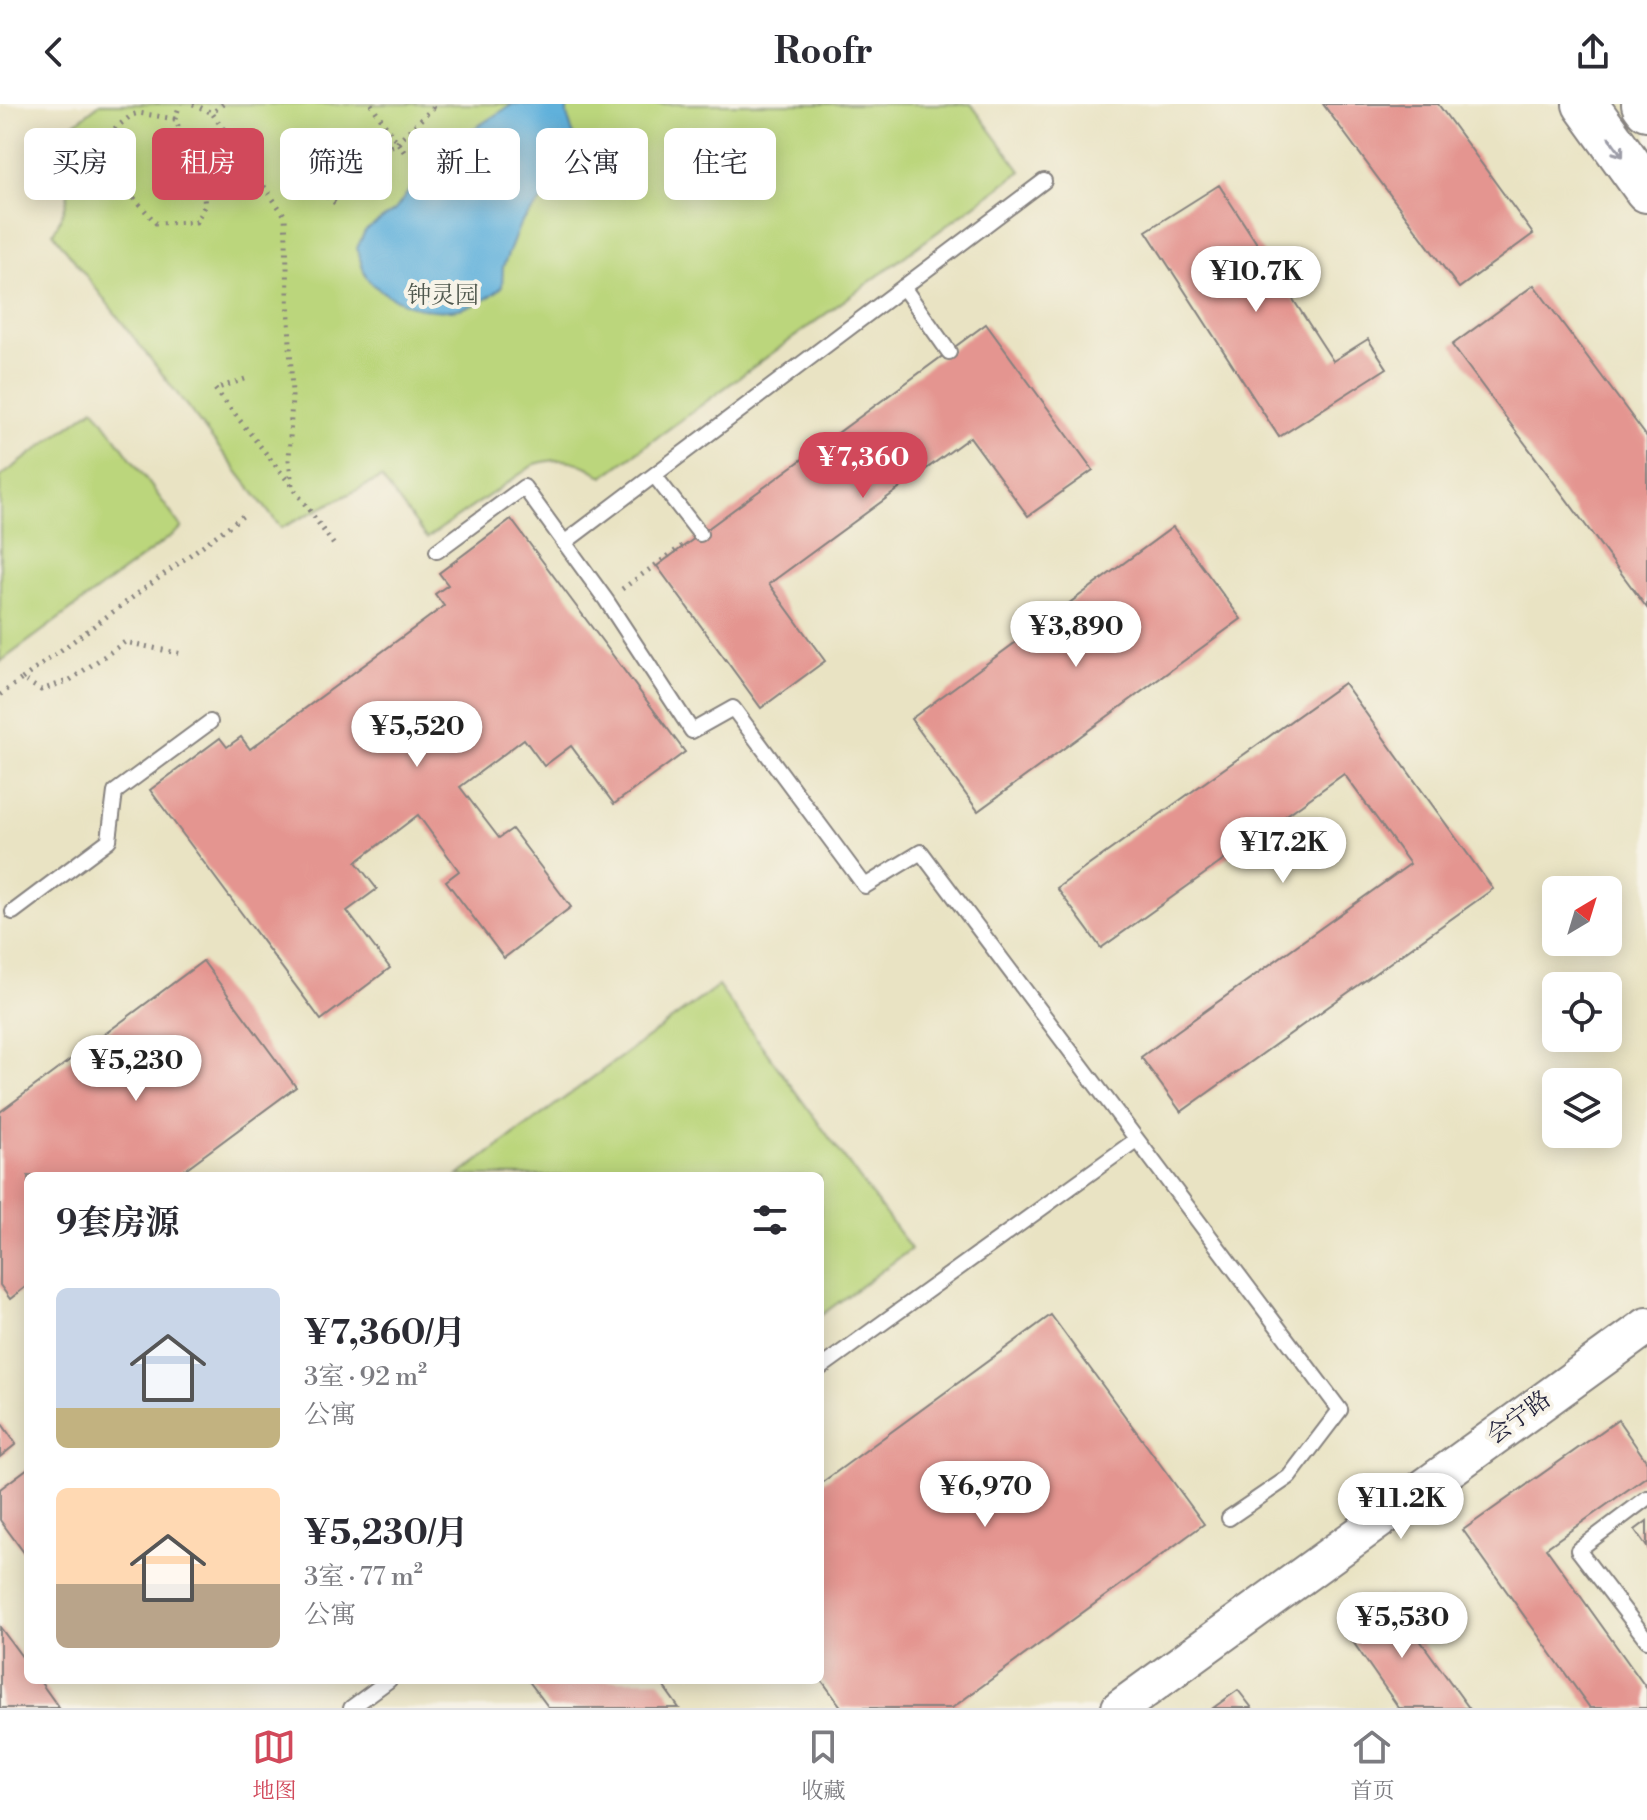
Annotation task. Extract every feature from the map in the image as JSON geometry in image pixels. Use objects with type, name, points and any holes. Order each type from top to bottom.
[{"type":"main road","points":[[1585,104],[1647,190]]},
{"type":"street","name":"会宁路","points":[[1120,1708],[1647,1326]]},
{"type":"lane","points":[[564,543],[1044,181]]},
{"type":"lane","points":[[903,287],[949,352]]},
{"type":"lane","points":[[654,475],[700,534]]},
{"type":"lane","points":[[437,551],[524,487],[606,600],[692,731],[733,708],[865,886],[921,852],[1340,1410],[1289,1477],[1229,1518]]},
{"type":"lane","points":[[13,912],[109,840],[115,792],[210,722]]},
{"type":"lane","points":[[824,1365],[1136,1140]]},
{"type":"lane","points":[[1647,1498],[1578,1550],[1647,1640]]},
{"type":"lane","points":[[351,1708],[384,1684]]},
{"type":"path","points":[[175,119],[183,104]]},
{"type":"path","points":[[193,104],[212,113],[285,216],[292,486]]},
{"type":"path","points":[[212,113],[223,104]]},
{"type":"path","points":[[371,104],[407,156]]},
{"type":"path","points":[[335,203],[324,194],[397,142],[433,108],[429,104]]},
{"type":"path","points":[[139,113],[175,119],[201,177],[205,205],[196,222],[156,223],[126,189],[100,140],[139,113]]},
{"type":"path","points":[[245,379],[215,389],[334,545]]},
{"type":"path","points":[[0,695],[244,515]]},
{"type":"path","points":[[606,600],[700,534]]},
{"type":"path","points":[[22,679],[41,690],[70,680],[125,642],[182,654]]},
{"type":"green space","name":"钟灵园","points":[[100,104],[971,104],[1021,171],[603,477],[571,461],[554,460],[535,464],[427,538],[381,478],[281,528],[53,233],[67,200],[136,200],[136,128],[69,128]]},
{"type":"green space","points":[[94,408],[182,528],[0,662],[0,477]]},
{"type":"green space","points":[[718,986],[911,1249],[824,1313],[824,1172],[463,1172]]},
{"type":"water","points":[[513,104],[567,104],[571,128],[536,128],[536,200],[542,200],[520,224],[503,267],[502,287],[489,297],[461,308],[430,310],[400,302],[375,287],[365,275],[357,248],[365,231],[395,210],[408,192],[408,200],[520,200],[520,128],[475,128]]},
{"type":"building","points":[[1323,104],[1438,104],[1533,234],[1459,288]]},
{"type":"building","points":[[1219,185],[1333,361],[1368,339],[1387,368],[1279,437],[1146,231]]},
{"type":"building","points":[[1534,285],[1647,437],[1647,608],[1452,345]]},
{"type":"building","points":[[986,324],[1093,470],[1028,516],[970,437],[769,584],[825,661],[761,708],[657,566]]},
{"type":"building","points":[[511,519],[685,752],[614,804],[571,746],[544,766],[524,739],[460,787],[499,838],[512,829],[571,907],[504,958],[446,881],[459,871],[418,815],[356,862],[377,889],[347,911],[390,968],[321,1020],[150,790],[220,738],[227,747],[241,737],[250,749],[444,606],[435,594],[448,585],[439,573]]},
{"type":"building","points":[[1173,527],[1241,619],[978,811],[911,719]]},
{"type":"building","points":[[1344,683],[1493,889],[1181,1112],[1141,1057],[1410,864],[1344,774],[1101,948],[1057,888]]},
{"type":"building","points":[[203,961],[296,1087],[181,1172],[24,1172],[24,1288],[10,1299],[0,1285],[0,1112]]},
{"type":"building","points":[[1051,1315],[1204,1524],[952,1708],[842,1708],[824,1683],[824,1481]]},
{"type":"building","points":[[1618,1420],[1647,1462],[1647,1476],[1546,1548],[1647,1689],[1647,1708],[1590,1708],[1463,1530]]},
{"type":"building","points":[[0,1421],[16,1444],[0,1457]]},
{"type":"building","points":[[24,1471],[24,1553],[0,1520],[0,1489]]},
{"type":"building","points":[[1647,1521],[1647,1547],[1635,1530]]},
{"type":"building","points":[[1388,1596],[1469,1708],[1399,1708],[1344,1629]]},
{"type":"building","points":[[0,1627],[24,1660],[24,1684],[42,1684],[59,1708],[0,1708]]},
{"type":"building","points":[[531,1684],[662,1684],[679,1708],[549,1708]]},
{"type":"building","points":[[1238,1690],[1252,1708],[1213,1708]]}]
